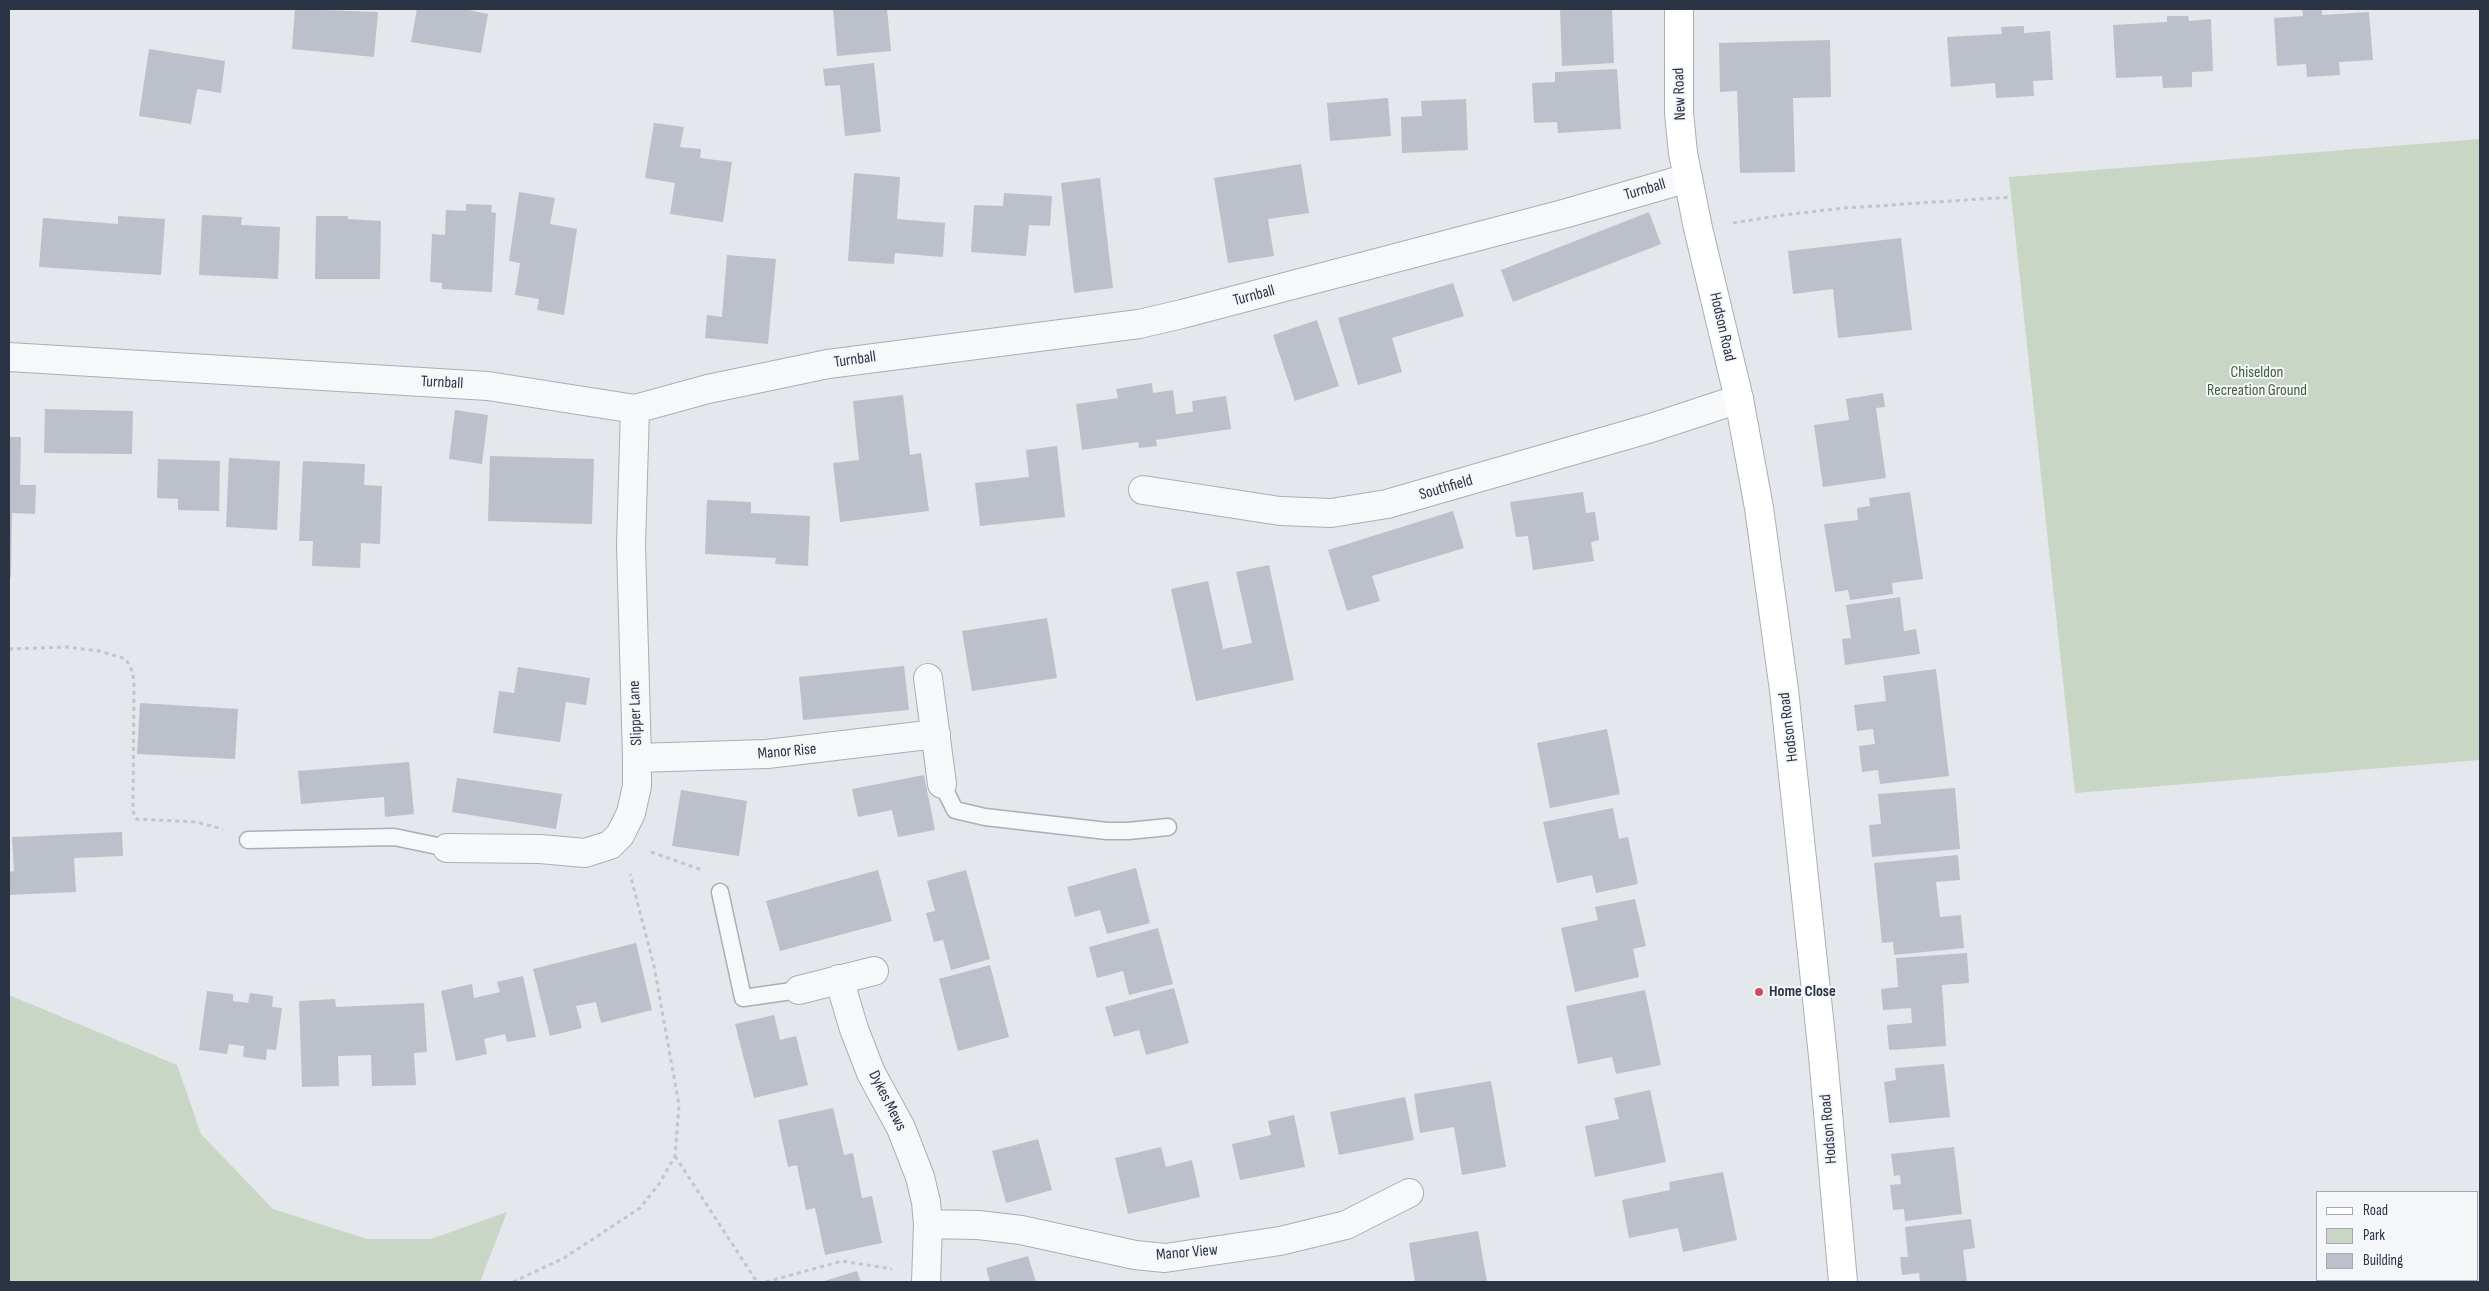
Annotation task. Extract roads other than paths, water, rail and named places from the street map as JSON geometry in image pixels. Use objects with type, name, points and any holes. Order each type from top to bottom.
[{"type":"main road","name":"New Road","points":[[1680,9],[1679,113],[1683,153],[1688,178]]},
{"type":"main road","name":"Hodson Road","points":[[1688,178],[1698,228],[1740,399],[1759,508],[1786,699],[1823,1056],[1843,1282]]},
{"type":"street","name":"Turnball","points":[[9,357],[488,386],[635,409],[708,389],[828,364],[1147,322],[1244,300],[1567,213],[1688,178]]},
{"type":"street","name":"Southfield","points":[[1143,490],[1280,511],[1331,513],[1397,501],[1651,428],[1740,399]]},
{"type":"street","name":"Slipper Lane","points":[[446,848],[540,849],[585,853],[610,845],[620,835],[635,802],[637,758],[631,545],[635,409]]},
{"type":"street","points":[[928,678],[942,784]]},
{"type":"street","name":"Manor Rise","points":[[637,758],[766,754],[936,734]]},
{"type":"street","points":[[799,990],[874,971]]},
{"type":"street","name":"Dykes Mews","points":[[839,980],[854,1029],[871,1073],[913,1154],[926,1202],[928,1224]]},
{"type":"street","name":"Manor View","points":[[928,1224],[978,1225],[1021,1230],[1135,1255],[1166,1258],[1280,1241],[1346,1225],[1409,1193]]},
{"type":"street","points":[[927,1278],[928,1224]]},
{"type":"lane","points":[[942,784],[955,810],[985,817],[1107,831],[1168,827]]},
{"type":"lane","points":[[248,840],[394,837],[446,848]]},
{"type":"lane","points":[[720,892],[743,998],[799,990]]},
{"type":"place","name":"Home Close","points":[[1759,992]]},
{"type":"park label","name":"Chiseldon Recreation Ground","points":[[2257,382]]}]
